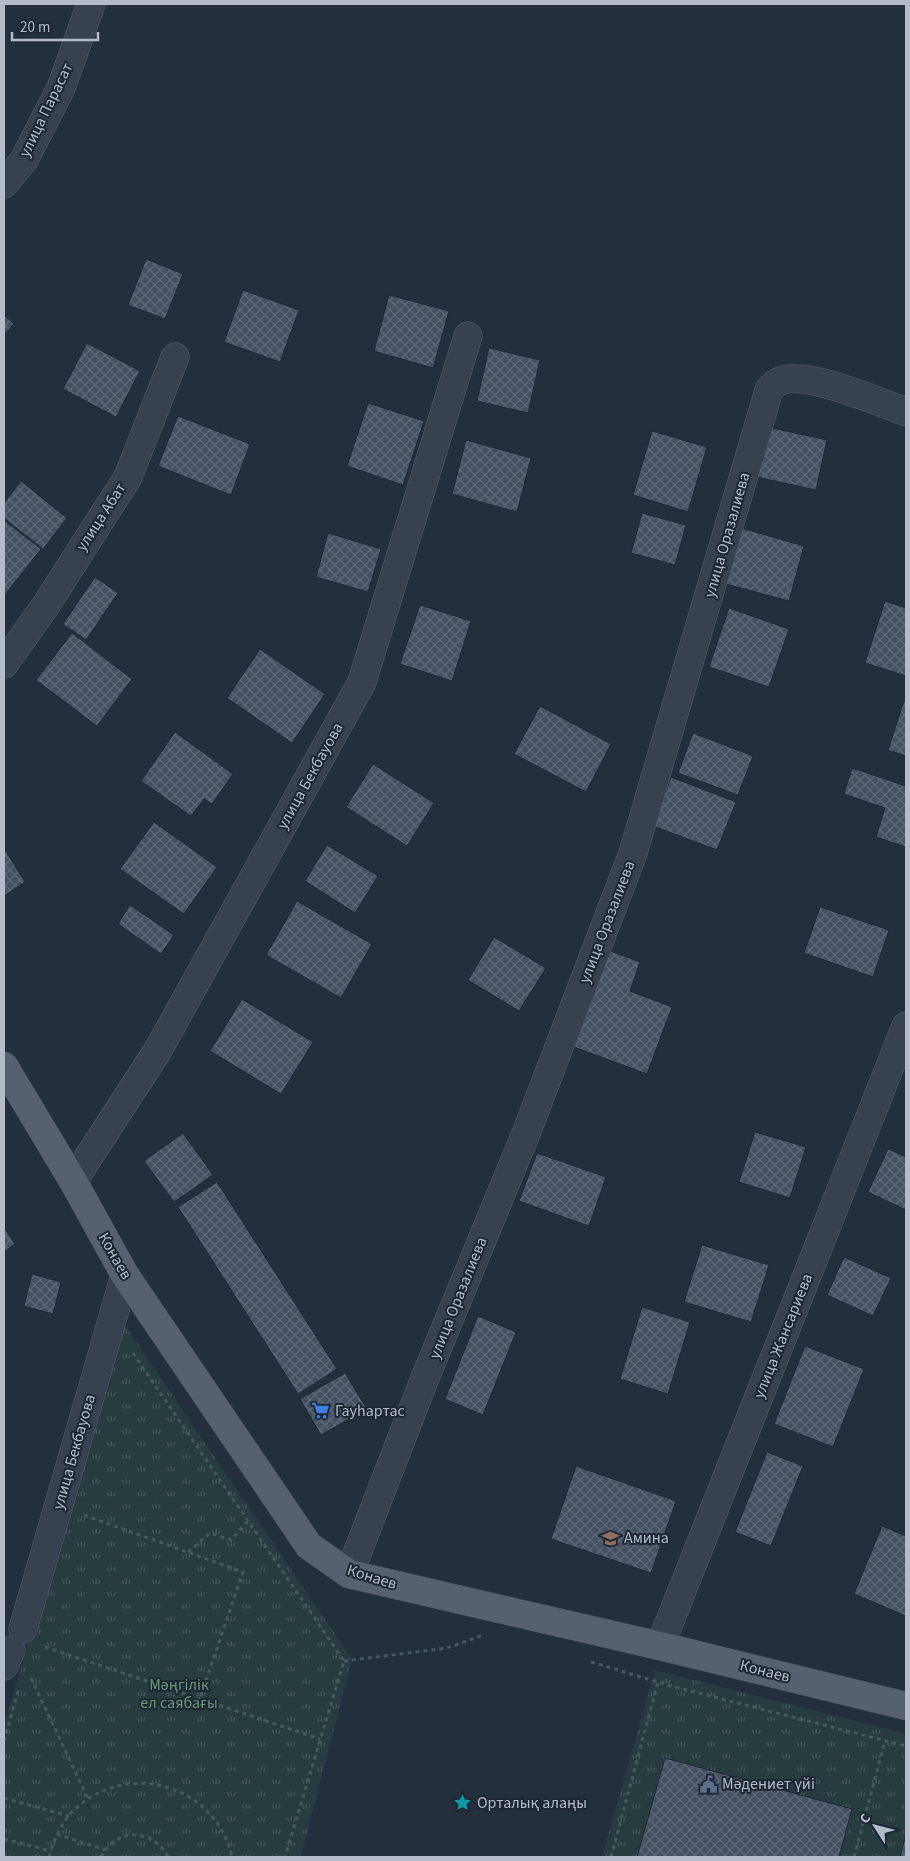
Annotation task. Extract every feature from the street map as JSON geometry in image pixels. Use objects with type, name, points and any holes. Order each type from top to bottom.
[{"type":"main road","name":"Конаев","points":[[4,1066],[73,1181],[125,1275],[309,1546],[349,1574],[660,1646],[906,1706]]},
{"type":"street","name":"улица Парасат","points":[[4,184],[24,160],[61,88],[91,4]]},
{"type":"street","name":"улица Бекбауова","points":[[73,1181],[158,1050],[362,682],[468,336]]},
{"type":"street","name":"улица Абат","points":[[4,664],[44,608],[128,477],[174,357]]},
{"type":"street","name":"улица Оразалиева","points":[[349,1574],[425,1378],[527,1131],[633,853],[769,390],[780,380],[794,379],[827,384],[906,412]]},
{"type":"street","name":"улица Жансариева","points":[[660,1646],[906,1026]]},
{"type":"street","name":"улица Бекбауова","points":[[19,1655],[125,1275]]},
{"type":"path","points":[[130,1349],[344,1660]]},
{"type":"path","points":[[81,1514],[243,1572],[200,1698]]},
{"type":"path","points":[[188,1552],[210,1533],[231,1540],[248,1521]]},
{"type":"path","points":[[344,1660],[447,1648],[484,1634]]},
{"type":"path","points":[[4,1741],[19,1655],[200,1698],[320,1738]]},
{"type":"path","points":[[285,1857],[344,1660]]},
{"type":"path","points":[[586,1660],[658,1682],[906,1746]]},
{"type":"path","points":[[29,1675],[88,1799]]},
{"type":"path","points":[[611,1857],[658,1682]]},
{"type":"path","points":[[854,1857],[885,1741]]},
{"type":"path","points":[[49,1857],[57,1834],[69,1816],[88,1799],[105,1790],[141,1783],[160,1785],[180,1792],[198,1803],[213,1818],[225,1835],[232,1857]]},
{"type":"path","points":[[4,1798],[69,1816]]},
{"type":"path","points":[[57,1834],[105,1850]]},
{"type":"path","points":[[101,1857],[113,1842],[124,1836],[136,1835],[147,1837],[159,1844],[168,1857]]},
{"type":"path","points":[[4,1838],[51,1852]]},
{"type":"green space","name":"Мәңгілік ел саябағы","points":[[124,1324],[352,1659],[301,1857],[4,1857],[4,1725]]},
{"type":"green space","points":[[655,1670],[906,1734],[906,1857],[602,1857]]},
{"type":"building","points":[[146,259],[183,274],[165,319],[128,305]]},
{"type":"building","points":[[243,290],[299,310],[280,362],[224,342]]},
{"type":"building","points":[[389,295],[449,311],[433,368],[374,351]]},
{"type":"building","points":[[4,315],[14,324],[4,335]]},
{"type":"building","points":[[87,343],[140,371],[116,417],[63,389]]},
{"type":"building","points":[[489,348],[540,360],[528,413],[477,401]]},
{"type":"building","points":[[368,403],[424,421],[403,485],[347,466]]},
{"type":"building","points":[[178,416],[250,444],[231,495],[158,466]]},
{"type":"building","points":[[763,426],[827,440],[816,490],[752,476]]},
{"type":"building","points":[[652,431],[707,447],[688,512],[633,495]]},
{"type":"building","points":[[466,440],[531,458],[517,512],[452,494]]},
{"type":"building","points":[[21,481],[67,518],[43,549],[4,518],[4,503]]},
{"type":"building","points":[[642,513],[686,525],[675,565],[631,553]]},
{"type":"building","points":[[4,520],[41,549],[4,596]]},
{"type":"building","points":[[738,527],[804,546],[789,601],[722,583]]},
{"type":"building","points":[[328,533],[381,549],[368,592],[316,577]]},
{"type":"building","points":[[95,577],[118,593],[86,640],[63,624]]},
{"type":"building","points":[[885,601],[906,608],[906,676],[865,663]]},
{"type":"building","points":[[420,605],[471,621],[452,681],[400,664]]},
{"type":"building","points":[[729,608],[789,629],[769,687],[709,667]]},
{"type":"building","points":[[72,633],[132,679],[97,726],[36,680]]},
{"type":"building","points":[[260,649],[325,694],[292,743],[227,698]]},
{"type":"building","points":[[904,701],[906,702],[906,756],[888,750]]},
{"type":"building","points":[[540,706],[611,744],[586,792],[514,754]]},
{"type":"building","points":[[175,732],[233,774],[212,804],[204,799],[191,816],[141,781]]},
{"type":"building","points":[[693,733],[753,756],[738,795],[678,773]]},
{"type":"building","points":[[373,764],[434,803],[407,846],[346,807]]},
{"type":"building","points":[[852,768],[906,786],[906,847],[876,837],[885,808],[844,794]]},
{"type":"building","points":[[671,777],[736,802],[717,850],[653,826]]},
{"type":"building","points":[[154,822],[217,867],[184,914],[120,869]]},
{"type":"building","points":[[327,845],[378,876],[355,913],[305,881]]},
{"type":"building","points":[[4,848],[25,882],[4,896]]},
{"type":"building","points":[[297,901],[372,944],[341,998],[266,955]]},
{"type":"building","points":[[130,905],[174,935],[161,954],[118,924]]},
{"type":"building","points":[[820,907],[889,930],[873,977],[804,953]]},
{"type":"building","points":[[494,937],[546,968],[519,1011],[468,980]]},
{"type":"building","points":[[610,951],[640,962],[630,991],[672,1007],[647,1074],[574,1047]]},
{"type":"building","points":[[242,999],[313,1042],[281,1094],[210,1051]]},
{"type":"building","points":[[755,1132],[806,1147],[790,1198],[739,1182]]},
{"type":"building","points":[[183,1133],[213,1175],[174,1202],[144,1161]]},
{"type":"building","points":[[888,1149],[906,1157],[906,1210],[868,1192]]},
{"type":"building","points":[[537,1153],[606,1177],[589,1226],[519,1201]]},
{"type":"building","points":[[217,1182],[337,1369],[298,1394],[178,1207]]},
{"type":"building","points":[[4,1227],[15,1244],[4,1252]]},
{"type":"building","points":[[702,1245],[769,1265],[751,1322],[684,1302]]},
{"type":"building","points":[[844,1257],[891,1278],[873,1316],[827,1295]]},
{"type":"building","points":[[32,1274],[61,1282],[53,1314],[24,1306]]},
{"type":"building","points":[[642,1307],[690,1322],[668,1394],[620,1379]]},
{"type":"building","points":[[478,1316],[516,1332],[483,1415],[445,1399]]},
{"type":"building","points":[[805,1346],[864,1369],[833,1447],[774,1424]]},
{"type":"building","points":[[345,1373],[367,1409],[321,1435],[300,1399]]},
{"type":"building","points":[[767,1452],[803,1466],[771,1546],[735,1532]]},
{"type":"building","points":[[576,1466],[676,1501],[651,1573],[551,1539]]},
{"type":"building","points":[[882,1526],[906,1536],[906,1616],[854,1594]]},
{"type":"building","name":"Mәдениет үйі","points":[[665,1758],[852,1809],[839,1857],[637,1857]]},
{"type":"building","points":[[906,1834],[906,1857],[900,1857]]},
{"type":"place","name":"Гауһартас","points":[[321,1411]]},
{"type":"place","name":"Амина","points":[[610,1538]]},
{"type":"place","name":"Mәдениет үйі","points":[[708,1784]]},
{"type":"place","name":"Орталық алаңы","points":[[463,1803]]}]
